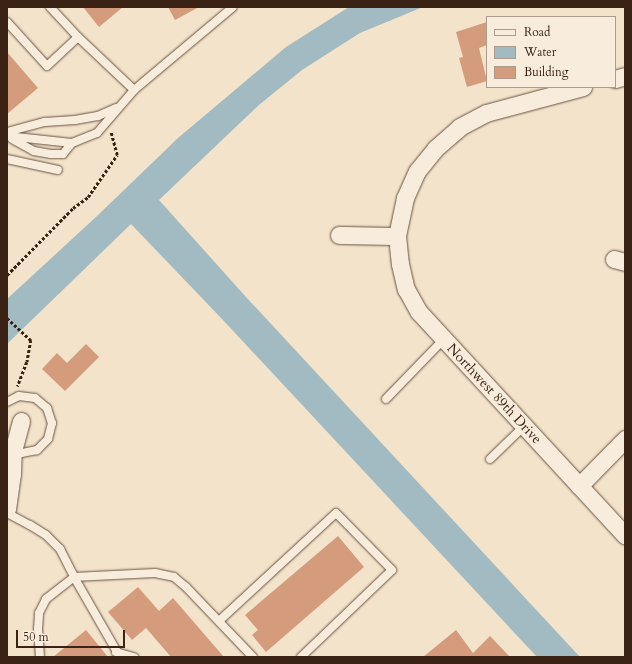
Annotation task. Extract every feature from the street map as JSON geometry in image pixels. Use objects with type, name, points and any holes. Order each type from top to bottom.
[{"type":"street","name":"Northwest 89th Drive","points":[[579,88],[486,113],[460,127],[435,149],[417,171],[405,198],[397,236],[400,264],[406,289],[419,312],[625,535]]},
{"type":"street","points":[[339,236],[397,236]]},
{"type":"street","points":[[7,510],[12,474],[10,449],[22,421]]},
{"type":"street","points":[[579,486],[625,438]]},
{"type":"lane","points":[[50,7],[78,37],[134,90]]},
{"type":"lane","points":[[8,135],[72,142],[96,133],[134,90],[233,7]]},
{"type":"lane","points":[[7,22],[47,66],[78,37]]},
{"type":"lane","points":[[8,135],[45,122],[76,120],[98,116],[119,107]]},
{"type":"lane","points":[[8,135],[34,151],[52,154],[63,154],[72,142]]},
{"type":"lane","points":[[7,160],[58,170]]},
{"type":"lane","points":[[386,399],[444,339]]},
{"type":"lane","points":[[10,400],[27,396],[42,402],[48,408],[52,423],[52,431],[43,445],[29,452],[10,449]]},
{"type":"lane","points":[[490,459],[524,426]]},
{"type":"lane","points":[[7,513],[30,525],[46,536],[60,549],[74,577],[118,654],[134,657]]},
{"type":"lane","points":[[219,621],[336,513],[392,570],[301,657]]},
{"type":"lane","points":[[40,657],[38,629],[39,613],[46,599],[74,577],[155,573],[174,577],[186,587],[253,657]]},
{"type":"path","points":[[7,275],[73,208],[88,197],[117,155],[110,132]]},
{"type":"path","points":[[7,318],[30,340],[26,362],[10,400]]},
{"type":"water","points":[[349,7],[423,7],[360,33],[302,70],[259,105],[159,200],[246,297],[580,657],[537,657],[222,319],[131,224],[7,344],[7,299],[97,216],[178,138],[286,47]]},
{"type":"building","points":[[83,7],[123,7],[99,27]]},
{"type":"building","points":[[168,7],[199,7],[175,20]]},
{"type":"building","points":[[486,22],[486,45],[479,48],[486,81],[467,87],[459,58],[463,57],[456,32]]},
{"type":"building","points":[[7,52],[38,88],[7,114]]},
{"type":"building","points":[[86,344],[99,357],[65,391],[42,369],[57,353],[67,363]]},
{"type":"building","points":[[338,536],[364,567],[266,652],[252,635],[258,630],[245,615]]},
{"type":"building","points":[[138,587],[159,611],[173,598],[224,657],[171,657],[146,628],[132,640],[108,612]]},
{"type":"building","points":[[86,630],[108,657],[53,657]]},
{"type":"building","points":[[456,630],[473,653],[490,636],[510,657],[423,657]]}]
